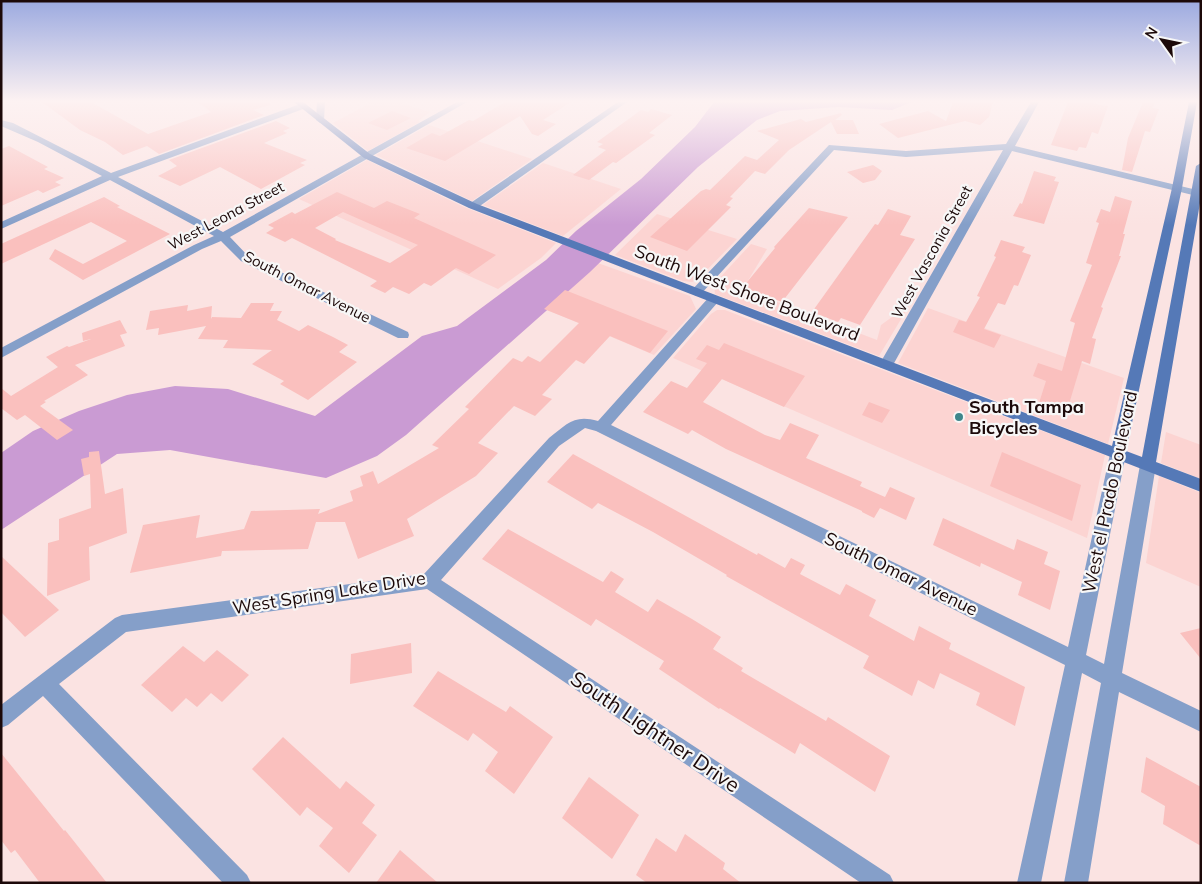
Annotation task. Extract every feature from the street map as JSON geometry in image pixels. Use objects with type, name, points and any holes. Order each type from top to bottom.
[{"type":"street","name":"South Omar Avenue","points":[[46,143],[223,236],[246,259],[403,335]]},
{"type":"street","points":[[1,226],[111,176],[197,143]]},
{"type":"street","name":"South West Shore Boulevard","points":[[350,143],[367,156],[473,206],[1201,486]]},
{"type":"street","name":"West Leona Street","points":[[1,354],[198,247],[223,236],[390,143]]},
{"type":"street","points":[[473,206],[564,143]]},
{"type":"street","name":"West Vasconia Street","points":[[886,365],[1011,143]]},
{"type":"street","name":"West el Prado Boulevard","points":[[1029,883],[1185,143]]},
{"type":"street","points":[[696,292],[832,148],[906,154],[1009,147],[1198,194]]},
{"type":"street","name":"West el Prado Boulevard","points":[[1076,883],[1180,283],[1198,194],[1201,166]]},
{"type":"street","points":[[1157,276],[1180,283]]},
{"type":"street","points":[[601,427],[714,299]]},
{"type":"street","name":"West Spring Lake Drive","points":[[1,718],[44,682],[122,624],[429,581],[554,442],[573,427],[584,422],[601,427]]},
{"type":"street","name":"South Omar Avenue","points":[[601,427],[1201,722]]},
{"type":"street","name":"South Lightner Drive","points":[[429,581],[882,883]]},
{"type":"street","points":[[44,682],[239,883]]},
{"type":"shaded area","points":[[358,143],[382,143],[368,151]]},
{"type":"shaded area","points":[[397,143],[484,143],[532,159],[472,201],[376,155]]},
{"type":"shaded area","points":[[678,143],[728,143],[698,167],[590,272],[406,435],[377,456],[326,478],[170,450],[117,454],[1,530],[1,453],[33,431],[79,411],[127,395],[175,386],[228,389],[315,416],[422,336],[457,326],[546,260],[576,231],[641,179]]},
{"type":"shaded area","points":[[367,160],[464,207],[556,243],[541,258],[498,289],[299,199]]},
{"type":"shaded area","points":[[543,163],[621,189],[563,236],[483,205]]},
{"type":"shaded area","points":[[657,214],[737,239],[698,279],[692,282],[683,281],[615,255]]},
{"type":"shaded area","points":[[751,244],[767,249],[743,289],[877,340],[881,325],[910,304],[879,356],[715,294],[714,284]]},
{"type":"shaded area","points":[[595,262],[690,296],[696,309],[654,355],[543,308]]},
{"type":"shaded area","points":[[928,308],[1124,378],[1108,444],[898,363]]},
{"type":"shaded area","points":[[717,310],[725,310],[1105,455],[1087,538],[673,358],[711,314]]},
{"type":"shaded area","points":[[1166,432],[1201,445],[1201,479],[1161,463]]},
{"type":"shaded area","points":[[1159,476],[1201,493],[1201,587],[1146,563]]},
{"type":"building","points":[[107,143],[188,143],[159,154],[147,146],[123,155]]},
{"type":"building","points":[[215,143],[265,143],[307,160],[300,163],[305,165],[261,189],[220,167],[180,186],[158,176],[177,166],[169,160]]},
{"type":"building","points":[[414,143],[475,143],[445,161],[406,148]]},
{"type":"building","points":[[601,143],[644,143],[616,163],[613,162],[589,180],[573,175],[606,150],[598,147],[603,144]]},
{"type":"building","points":[[775,143],[799,143],[789,150],[765,174],[755,171],[730,197],[733,198],[726,205],[731,207],[687,251],[650,237],[701,191],[710,190],[745,156],[757,160]]},
{"type":"building","points":[[1052,143],[1088,143],[1086,148],[1079,147],[1077,151],[1051,145]]},
{"type":"building","points":[[1127,143],[1141,143],[1132,172],[1122,170]]},
{"type":"building","points":[[9,146],[48,167],[44,169],[64,178],[55,182],[61,185],[43,193],[38,190],[1,206],[1,149]]},
{"type":"building","points":[[873,165],[882,171],[875,180],[863,183],[847,172]]},
{"type":"building","points":[[1034,171],[1056,177],[1054,181],[1059,182],[1044,224],[1013,216],[1020,203],[1022,204]]},
{"type":"building","points":[[337,192],[374,208],[387,201],[420,214],[414,218],[496,255],[469,274],[456,268],[431,286],[424,283],[409,294],[393,287],[385,293],[370,286],[377,281],[292,238],[285,242],[266,233],[274,228],[268,225],[292,212],[295,214]],"holes":[[[343,212],[418,245],[390,263],[335,240],[315,228]]]},
{"type":"building","points":[[1115,196],[1132,201],[1123,234],[1125,234],[1119,256],[1121,256],[1101,307],[1103,308],[1092,338],[1096,339],[1090,364],[1082,361],[1066,414],[1039,403],[1046,381],[1033,376],[1038,363],[1062,371],[1075,323],[1070,321],[1092,265],[1086,263],[1099,223],[1096,222],[1101,209],[1110,212]]},
{"type":"building","points":[[104,197],[120,206],[117,207],[170,234],[83,280],[49,259],[55,249],[83,264],[127,241],[91,222],[1,264],[1,244]]},
{"type":"building","points":[[809,208],[848,217],[782,302],[743,287],[774,247]]},
{"type":"building","points":[[888,209],[911,216],[900,235],[915,239],[860,325],[841,318],[838,322],[812,312],[875,224],[878,225]]},
{"type":"building","points":[[1001,240],[1025,247],[1022,252],[1031,255],[1018,286],[1014,285],[1005,305],[998,303],[984,329],[1001,335],[994,348],[953,332],[959,320],[966,322],[980,297],[977,296],[996,257],[994,256]]},
{"type":"building","points":[[565,290],[668,331],[650,353],[610,336],[584,364],[576,360],[542,395],[552,399],[535,416],[514,406],[478,443],[498,453],[476,476],[407,519],[414,536],[358,559],[345,522],[316,522],[308,549],[222,551],[221,556],[130,573],[143,525],[200,515],[196,538],[244,529],[251,511],[320,509],[318,514],[353,501],[350,491],[363,486],[360,476],[373,471],[378,484],[439,448],[432,445],[469,409],[465,407],[513,358],[522,362],[528,356],[540,362],[579,323],[544,309]]},
{"type":"building","points":[[251,303],[274,303],[270,311],[282,311],[277,320],[299,331],[308,325],[333,337],[348,345],[339,352],[357,362],[308,400],[280,384],[284,381],[252,364],[272,350],[223,348],[228,340],[198,339],[206,326],[158,335],[159,328],[146,330],[150,311],[188,305],[187,311],[212,306],[211,319],[212,317],[241,318]]},
{"type":"building","points":[[120,320],[127,333],[120,335],[125,346],[75,365],[88,375],[44,401],[46,402],[40,406],[73,430],[57,440],[25,415],[17,420],[1,408],[1,388],[11,396],[58,367],[46,357],[67,346],[69,347],[91,339],[83,341],[82,333]]},
{"type":"building","points":[[724,343],[805,376],[784,407],[722,379],[703,402],[765,435],[780,440],[790,423],[819,435],[806,458],[862,482],[860,486],[885,497],[890,487],[915,498],[906,520],[880,508],[874,518],[726,449],[692,430],[688,434],[643,412],[671,381],[687,388],[707,363],[696,359],[707,345],[719,350]]},
{"type":"building","points":[[869,402],[890,410],[882,423],[862,415]]},
{"type":"building","points":[[99,451],[105,494],[123,488],[127,533],[89,547],[90,580],[47,596],[48,543],[59,540],[59,519],[91,508],[90,474],[84,476],[81,459],[89,457],[89,452]]},
{"type":"building","points":[[1002,452],[1081,485],[1072,521],[990,486]]},
{"type":"building","points":[[573,454],[757,555],[758,553],[785,568],[791,558],[805,565],[800,574],[840,595],[846,584],[876,600],[869,616],[914,641],[919,626],[951,643],[949,649],[1025,687],[1015,726],[976,705],[980,693],[940,673],[934,689],[918,680],[912,696],[863,668],[869,656],[726,576],[653,532],[598,503],[592,509],[547,482]]},
{"type":"building","points":[[943,518],[1014,550],[1017,539],[1048,552],[1044,564],[1060,571],[1050,610],[1018,595],[1022,582],[981,563],[980,567],[933,545]]},
{"type":"building","points":[[508,529],[603,582],[611,571],[624,579],[615,592],[648,612],[657,599],[692,619],[721,637],[713,649],[743,668],[741,671],[826,721],[828,717],[890,756],[875,792],[800,743],[795,754],[719,709],[659,669],[664,661],[596,619],[591,626],[482,559]]},
{"type":"building","points":[[1,556],[59,610],[25,637],[1,612]]},
{"type":"building","points":[[1201,628],[1201,659],[1180,633]]},
{"type":"building","points":[[411,643],[412,673],[350,684],[351,654]]},
{"type":"building","points":[[183,646],[204,662],[217,650],[249,675],[222,702],[211,693],[197,707],[186,698],[172,712],[141,685]]},
{"type":"building","points":[[438,671],[506,712],[510,706],[553,737],[514,794],[485,771],[498,752],[473,733],[468,741],[413,706]]},
{"type":"building","points":[[283,737],[340,789],[346,781],[375,805],[362,823],[377,835],[349,873],[319,846],[333,828],[307,807],[300,816],[252,769]]},
{"type":"building","points":[[1,753],[107,883],[40,883],[15,850],[11,853],[1,840]]},
{"type":"building","points":[[1146,757],[1201,787],[1201,846],[1163,824],[1165,806],[1141,792]]},
{"type":"building","points":[[589,777],[639,815],[612,859],[562,818]]},
{"type":"building","points":[[685,834],[725,863],[723,869],[741,883],[647,883],[636,875],[656,838],[676,852]]},
{"type":"building","points":[[400,850],[438,883],[376,883]]},
{"type":"place","name":"South Tampa Bicycles","points":[[959,417]]}]
